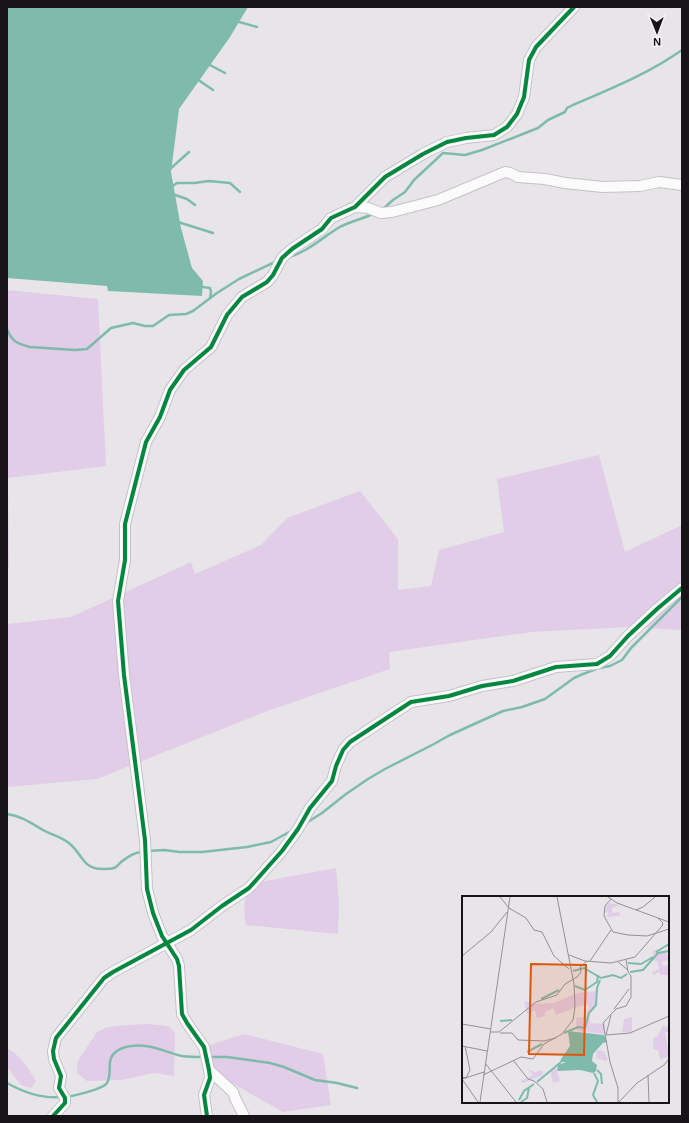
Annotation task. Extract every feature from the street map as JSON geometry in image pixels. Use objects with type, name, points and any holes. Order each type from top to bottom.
[{"type":"street","points":[[207,1116],[204,1095],[210,1078],[204,1047],[182,1014],[179,966],[177,959],[162,936],[153,913],[147,889],[145,840],[124,675],[118,600],[125,560],[124,524],[146,442],[160,417],[170,390],[184,370],[211,347],[226,315],[242,297],[267,282],[273,275],[282,258],[292,249],[322,229],[331,218],[355,207],[385,177],[422,154],[446,142],[494,135],[507,127],[516,114],[524,97],[529,60],[536,47],[574,7]]},
{"type":"street","points":[[355,207],[368,208],[381,213],[392,212],[438,200],[505,172],[518,177],[603,187],[640,186],[659,182],[682,185]]},
{"type":"street","points":[[53,1116],[65,1103],[65,1098],[59,1088],[61,1076],[54,1059],[53,1051],[56,1038],[104,978],[191,930],[222,906],[249,888],[282,851],[298,829],[310,808],[332,781],[336,766],[343,750],[350,742],[411,702],[449,696],[482,686],[513,681],[556,667],[597,664],[610,656],[628,636],[682,588]]},
{"type":"street","points":[[209,1070],[234,1092],[235,1098],[244,1116]]},
{"type":"shaded area","points":[[7,7],[248,7],[230,37],[179,109],[171,172],[181,228],[192,268],[203,281],[202,296],[108,291],[107,286],[7,278]]},
{"type":"shaded area","points":[[7,290],[98,299],[106,466],[8,478],[9,567],[7,568]]},
{"type":"shaded area","points":[[599,455],[625,552],[682,525],[682,630],[630,627],[532,632],[389,652],[390,669],[267,711],[97,779],[7,787],[7,624],[71,617],[191,562],[195,574],[261,545],[287,518],[360,491],[398,539],[398,590],[431,586],[439,550],[504,532],[497,479]]},
{"type":"shaded area","points":[[336,868],[339,902],[338,934],[246,925],[244,914],[246,897],[250,887],[254,883]]},
{"type":"shaded area","points":[[148,1024],[168,1026],[175,1033],[174,1076],[154,1073],[121,1080],[87,1081],[77,1073],[78,1061],[97,1032],[108,1027]]},
{"type":"shaded area","points":[[244,1034],[323,1054],[331,1105],[283,1112],[209,1070],[206,1046]]},
{"type":"shaded area","points":[[7,1048],[20,1058],[36,1081],[31,1088],[21,1085],[7,1067]]},
{"type":"waterway","points":[[236,21],[257,27]]},
{"type":"waterway","points":[[383,209],[405,192],[414,180],[443,153],[465,155],[482,150],[538,128],[548,120],[565,112],[567,108],[642,74],[682,50]]},
{"type":"waterway","points":[[208,64],[225,73]]},
{"type":"waterway","points":[[197,79],[213,90]]},
{"type":"waterway","points":[[170,169],[189,152]]},
{"type":"waterway","points":[[171,187],[177,183],[209,181],[230,183],[240,192]]},
{"type":"waterway","points":[[172,194],[187,199],[195,205]]},
{"type":"waterway","points":[[289,257],[308,248],[342,226],[373,214]]},
{"type":"waterway","points":[[178,222],[213,233]]},
{"type":"waterway","points":[[7,329],[13,340],[22,345],[30,347],[75,350],[87,349],[111,328],[133,323],[153,326],[169,315],[186,314],[193,311],[239,279],[277,261]]},
{"type":"waterway","points":[[203,287],[210,288],[210,298]]},
{"type":"waterway","points":[[306,823],[368,779],[450,735],[503,711],[522,707],[545,699],[574,678],[599,668],[610,666],[622,660],[631,648],[682,597]]},
{"type":"waterway","points":[[7,814],[30,822],[46,832],[64,840],[74,848],[87,864],[95,868],[114,868],[131,855],[143,852]]},
{"type":"waterway","points":[[148,851],[164,850],[202,852],[247,847],[271,842],[291,831]]},
{"type":"waterway","points":[[67,1097],[104,1086],[109,1078],[112,1055],[124,1048],[137,1045],[156,1048],[182,1056],[203,1057]]},
{"type":"waterway","points":[[208,1057],[227,1057],[270,1063],[284,1067],[315,1080],[357,1088]]},
{"type":"waterway","points":[[7,1083],[40,1096],[62,1097]]},
{"type":"cycle path","points":[[207,1116],[204,1095],[210,1078],[204,1047],[182,1014],[179,966],[177,959],[162,936],[153,913],[147,889],[145,840],[124,675],[118,601],[125,560],[125,524],[146,442],[160,417],[170,390],[184,370],[211,347],[227,315],[242,297],[267,282],[273,275],[282,258],[292,249],[322,229],[331,218],[355,207],[385,177],[423,154],[447,142],[494,135],[507,127],[517,114],[524,97],[529,60],[536,47],[574,7]]},
{"type":"cycle path","points":[[53,1116],[65,1103],[65,1098],[59,1088],[61,1076],[54,1059],[53,1051],[56,1038],[104,978],[191,930],[222,906],[249,888],[282,851],[298,829],[310,808],[332,781],[336,766],[343,750],[350,742],[411,702],[449,696],[482,686],[513,681],[556,667],[597,664],[610,656],[628,636],[682,588]]}]
